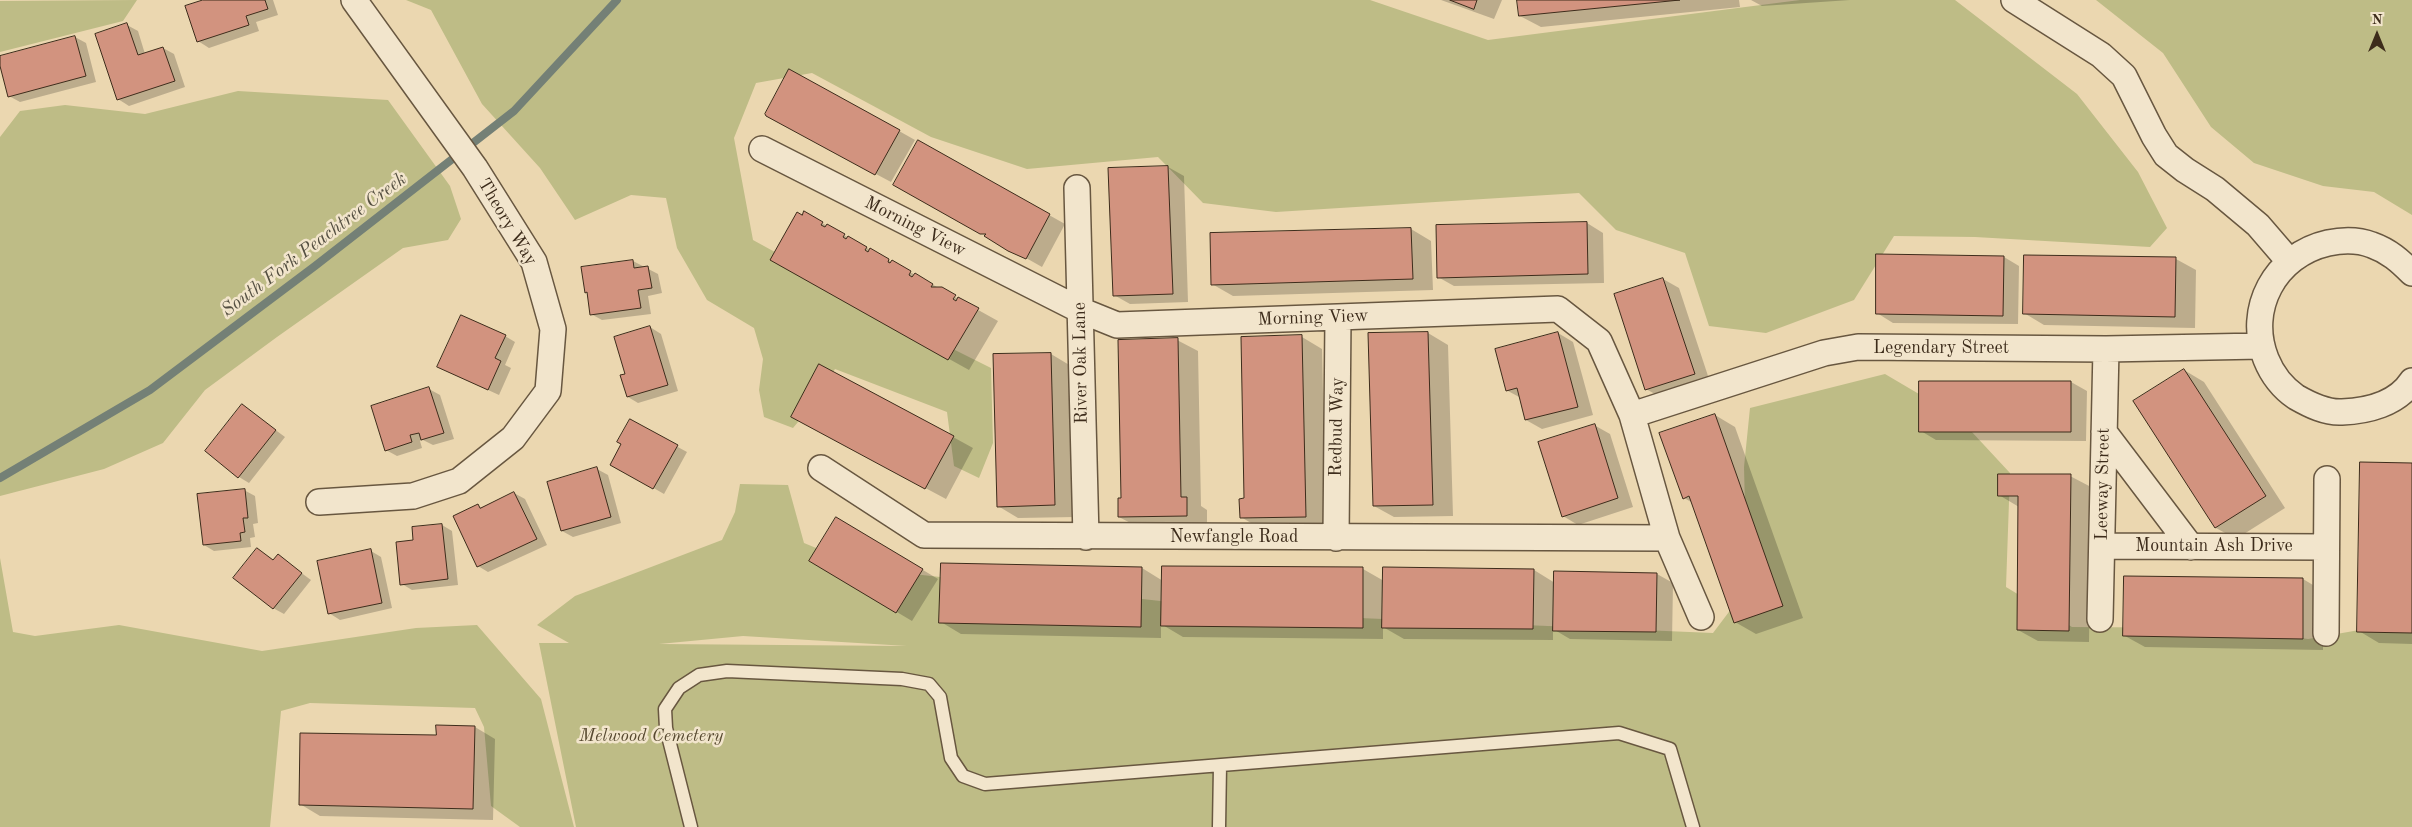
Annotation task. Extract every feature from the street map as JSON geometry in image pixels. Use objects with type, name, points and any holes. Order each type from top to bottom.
[{"type":"street","name":"Theory Way","points":[[319,502],[413,496],[459,481],[513,438],[548,390],[553,329],[534,262],[475,168],[354,0]]},
{"type":"street","points":[[2014,0],[2101,55],[2124,76],[2154,136],[2166,155],[2215,189],[2258,225],[2289,261]]},
{"type":"street","name":"Morning View","points":[[762,149],[1080,310],[1116,325],[1558,309],[1599,341],[1632,415],[1666,538],[1702,617]]},
{"type":"street","name":"River Oak Lane","points":[[1078,188],[1086,537]]},
{"type":"street","points":[[2412,273],[2397,258],[2371,244],[2342,240],[2314,246],[2289,261],[2273,278],[2263,299],[2259,322],[2261,346],[2271,370],[2288,391],[2310,406],[2337,413],[2364,411],[2389,401],[2412,381]]},
{"type":"street","name":"Redbud Way","points":[[1336,538],[1338,317]]},
{"type":"street","name":"Legendary Street","points":[[1632,415],[1824,353],[1858,347],[2106,349],[2261,346]]},
{"type":"street","name":"Leeway Street","points":[[2100,619],[2106,349]]},
{"type":"street","points":[[2104,432],[2191,546]]},
{"type":"street","name":"Newfangle Road","points":[[821,468],[924,536],[1666,538]]},
{"type":"street","points":[[2326,479],[2326,633]]},
{"type":"street","name":"Mountain Ash Drive","points":[[2102,546],[2326,547]]},
{"type":"lane","points":[[691,827],[666,728],[664,709],[679,688],[699,675],[726,671],[902,679],[929,684],[940,697],[951,758],[963,776],[985,784],[1619,733],[1670,749],[1693,827]]},
{"type":"lane","points":[[1219,827],[1220,766]]},
{"type":"green space","points":[[137,0],[123,21],[0,52],[0,1]]},
{"type":"green space","points":[[406,0],[1370,0],[1488,40],[1800,0],[1955,0],[2077,94],[2138,172],[2167,228],[2150,247],[1975,237],[1894,236],[1854,300],[1766,333],[1709,326],[1685,253],[1616,230],[1579,193],[1276,212],[1203,203],[1158,157],[1027,169],[931,137],[812,73],[756,83],[734,138],[753,240],[935,340],[991,368],[993,443],[979,478],[954,466],[947,412],[835,369],[814,403],[793,428],[764,417],[759,390],[763,359],[754,328],[707,300],[677,248],[666,198],[631,195],[575,220],[540,168],[482,104],[431,10]]},
{"type":"green space","points":[[2096,0],[2412,0],[2412,215],[2374,192],[2323,186],[2254,163],[2211,127],[2163,53]]},
{"type":"green space","points":[[238,91],[388,100],[450,186],[461,219],[448,240],[403,248],[205,390],[163,443],[104,469],[0,496],[0,137],[20,111],[65,105],[145,114]]},
{"type":"green space","name":"Melwood Cemetery","points":[[1885,374],[1958,417],[2010,473],[2006,587],[2072,627],[2236,628],[2308,639],[2388,625],[2412,567],[2412,827],[576,827],[539,643],[569,643],[537,625],[575,596],[722,540],[735,512],[740,484],[788,485],[804,543],[867,569],[1289,615],[1713,633],[1747,588],[1744,467],[1750,408]],"holes":[[[743,636],[907,646],[659,644]]]},
{"type":"green space","points":[[0,558],[13,632],[35,636],[119,625],[262,651],[416,628],[477,625],[541,699],[574,827],[520,827],[491,806],[484,727],[475,708],[310,703],[281,711],[270,827],[0,827]]},
{"type":"building","points":[[203,0],[265,0],[268,9],[246,16],[249,25],[197,42],[185,6]]},
{"type":"building","points":[[1450,0],[1477,0],[1474,9]]},
{"type":"building","points":[[1517,0],[1680,0],[1519,16]]},
{"type":"building","points":[[127,23],[138,55],[163,47],[175,81],[117,100],[95,34]]},
{"type":"building","points":[[75,36],[86,76],[8,97],[0,66],[0,56]]},
{"type":"building","points":[[789,69],[900,130],[875,175],[766,116],[765,114]]},
{"type":"building","points":[[918,140],[1050,214],[1026,259],[1008,251],[984,236],[986,234],[980,234],[893,185]]},
{"type":"building","points":[[1168,166],[1173,294],[1113,296],[1108,168]]},
{"type":"building","points":[[804,211],[823,222],[821,225],[825,227],[827,224],[845,234],[843,237],[846,239],[848,236],[867,247],[865,250],[868,252],[870,248],[889,259],[888,262],[890,263],[892,260],[911,271],[909,275],[912,277],[915,273],[933,284],[931,287],[942,287],[956,295],[953,299],[956,301],[958,297],[979,308],[948,360],[770,260],[797,212],[802,215]]},
{"type":"building","points":[[1587,222],[1588,274],[1437,278],[1436,225]]},
{"type":"building","points":[[1411,228],[1413,279],[1211,285],[1210,233]]},
{"type":"building","points":[[1876,254],[2004,256],[2003,316],[1876,314]]},
{"type":"building","points":[[2024,255],[2176,257],[2175,317],[2023,314]]},
{"type":"building","points":[[633,260],[634,268],[648,266],[652,288],[638,290],[641,308],[590,315],[581,267]]},
{"type":"building","points":[[1663,278],[1695,374],[1645,390],[1614,294]]},
{"type":"building","points":[[461,315],[506,335],[495,358],[501,361],[488,390],[437,367]]},
{"type":"building","points":[[650,326],[668,385],[627,397],[620,375],[625,374],[614,337]]},
{"type":"building","points":[[1428,332],[1433,505],[1373,506],[1368,333]]},
{"type":"building","points":[[1558,332],[1578,407],[1525,420],[1517,388],[1506,391],[1495,349]]},
{"type":"building","points":[[1302,335],[1306,517],[1240,518],[1239,499],[1244,498],[1241,337]]},
{"type":"building","points":[[1178,338],[1181,497],[1187,497],[1187,516],[1118,517],[1118,498],[1121,498],[1118,340]]},
{"type":"building","points":[[1051,353],[1055,505],[997,507],[993,354]]},
{"type":"building","points":[[819,364],[954,436],[925,489],[791,417]]},
{"type":"building","points":[[2184,369],[2266,496],[2215,528],[2133,401]]},
{"type":"building","points":[[1919,381],[2071,381],[2071,432],[1919,432]]},
{"type":"building","points":[[429,387],[444,433],[421,440],[419,433],[410,435],[412,442],[385,451],[371,406]]},
{"type":"building","points":[[242,404],[276,430],[238,478],[205,451]]},
{"type":"building","points":[[1715,414],[1783,606],[1734,623],[1689,496],[1683,499],[1659,433]]},
{"type":"building","points":[[630,419],[678,445],[653,489],[610,465],[621,444],[617,442]]},
{"type":"building","points":[[1595,424],[1618,498],[1562,517],[1538,442]]},
{"type":"building","points":[[2360,462],[2412,463],[2412,633],[2357,632]]},
{"type":"building","points":[[597,467],[611,517],[561,531],[547,482]]},
{"type":"building","points":[[1998,474],[2071,474],[2069,631],[2017,630],[2018,496],[1998,496]]},
{"type":"building","points":[[245,489],[248,518],[243,518],[245,532],[240,533],[241,541],[203,545],[197,494]]},
{"type":"building","points":[[514,492],[537,539],[477,567],[453,516],[478,504],[480,508]]},
{"type":"building","points":[[836,517],[923,569],[896,613],[809,561]]},
{"type":"building","points":[[442,524],[448,579],[400,585],[396,542],[413,540],[412,527]]},
{"type":"building","points":[[257,548],[273,560],[278,554],[302,573],[273,609],[233,578]]},
{"type":"building","points":[[371,549],[382,603],[328,614],[317,561]]},
{"type":"building","points":[[941,563],[1142,567],[1141,627],[939,623]]},
{"type":"building","points":[[1162,566],[1363,567],[1363,628],[1161,626]]},
{"type":"building","points":[[1383,567],[1534,569],[1533,629],[1382,628]]},
{"type":"building","points":[[1554,571],[1657,573],[1656,632],[1553,631]]},
{"type":"building","points":[[2124,576],[2303,578],[2303,639],[2123,636]]},
{"type":"building","points":[[436,725],[475,726],[473,809],[299,805],[300,733],[436,735]]},
{"type":"waterway","name":"South Fork Peachtree Creek","points":[[0,478],[150,390],[315,266],[514,111],[617,0]]}]
